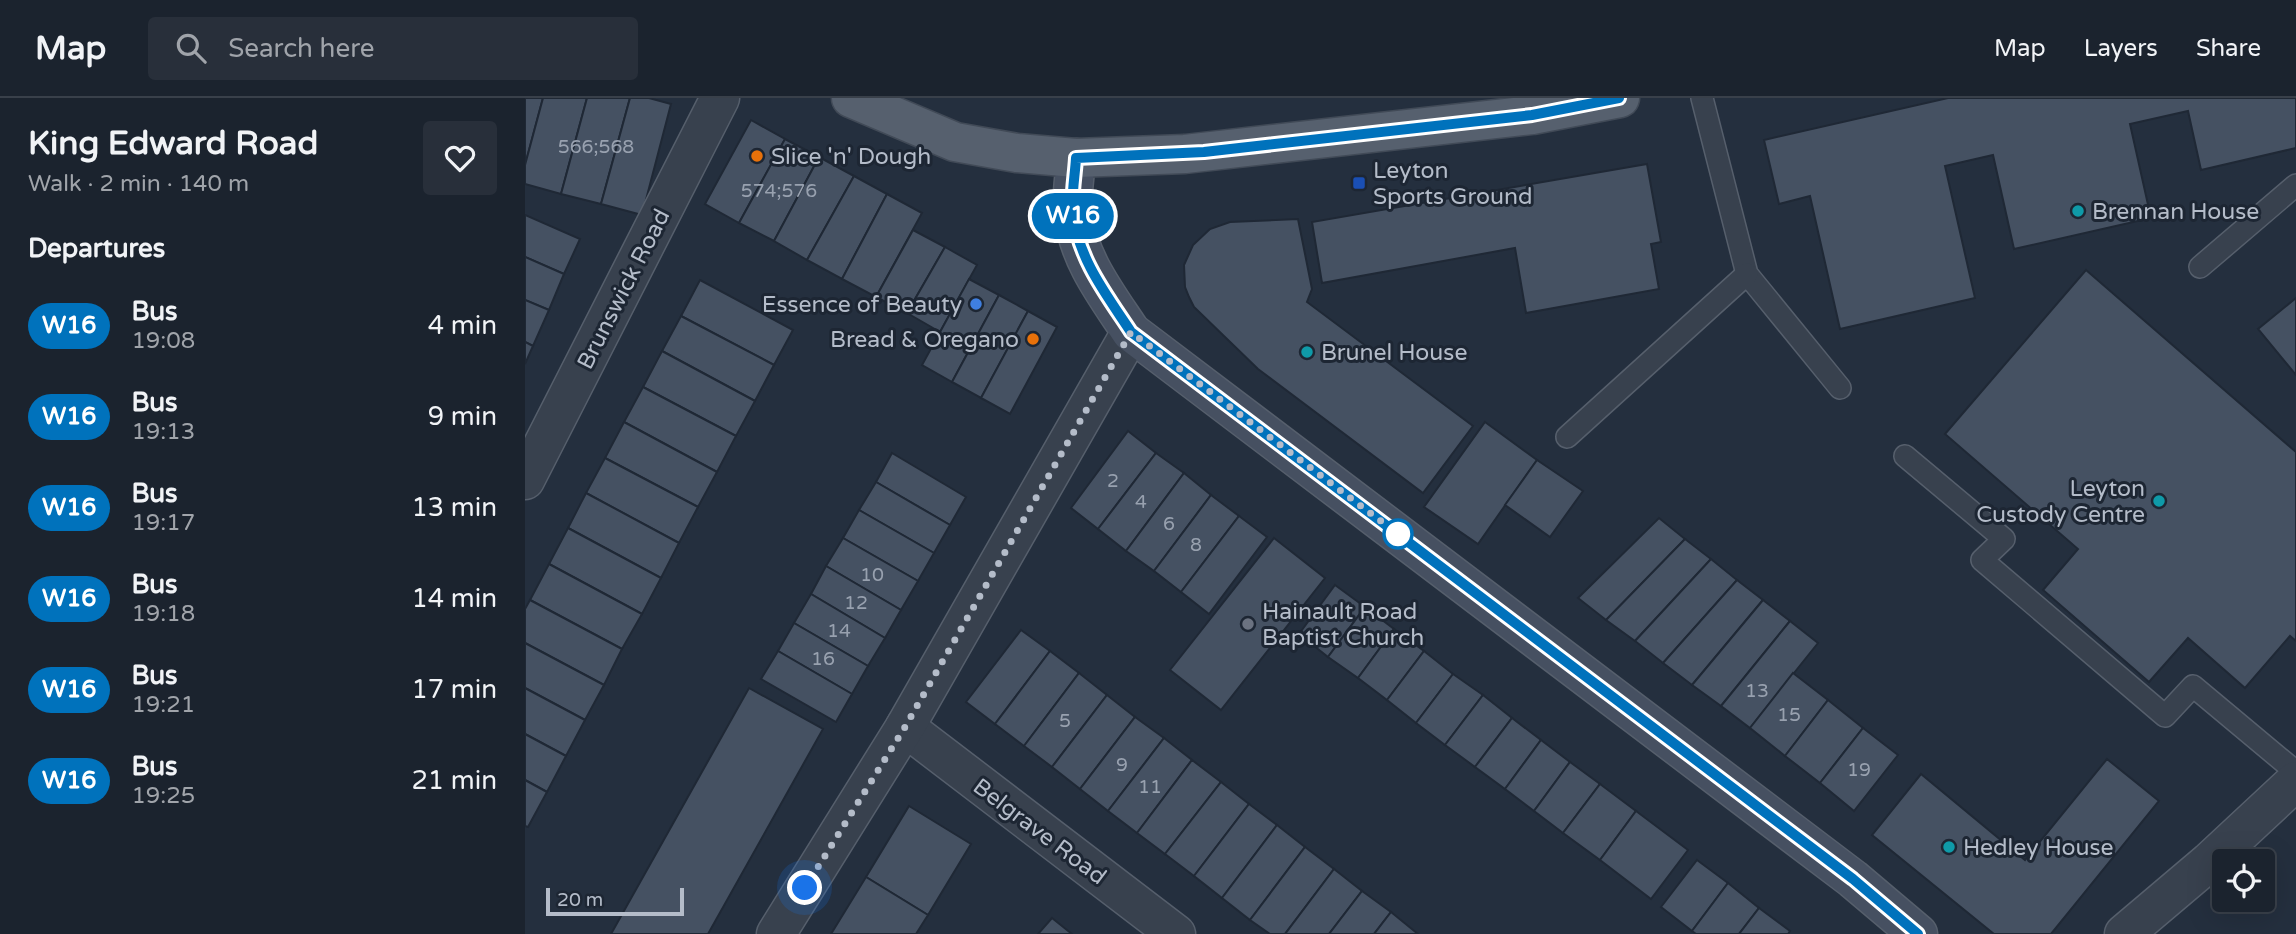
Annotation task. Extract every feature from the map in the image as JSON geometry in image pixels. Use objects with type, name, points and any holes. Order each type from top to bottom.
[{"type":"main road","points":[[851,98],[955,142],[1017,153],[1076,158],[1204,152],[1532,115],[1620,98]]},
{"type":"street","name":"Brunswick Road","points":[[525,480],[720,98]]},
{"type":"street","points":[[1076,158],[1073,211],[1078,242],[1091,271],[1131,332],[1853,879],[1918,934]]},
{"type":"street","points":[[776,934],[905,727],[1131,332]]},
{"type":"street","name":"Belgrave Road","points":[[905,727],[1176,934]]},
{"type":"street","points":[[2124,934],[2209,862],[2296,781]]},
{"type":"lane","points":[[1702,98],[1747,274],[1840,388]]},
{"type":"lane","points":[[2200,267],[2296,185]]},
{"type":"lane","points":[[1567,438],[1747,274]]},
{"type":"lane","points":[[1905,457],[2004,539],[1982,560],[2165,716],[2193,686],[2296,772]]},
{"type":"building","points":[[525,98],[543,98],[525,165]]},
{"type":"building","points":[[543,98],[587,98],[561,194],[525,184],[525,165]]},
{"type":"building","points":[[587,98],[630,98],[601,204],[561,194]]},
{"type":"building","points":[[630,98],[649,98],[671,104],[642,215],[601,204]]},
{"type":"building","name":"Brennan House","points":[[1948,98],[2296,98],[2296,148],[2201,170],[2188,111],[2130,124],[2151,218],[2014,249],[1993,155],[1945,166],[1975,298],[1840,329],[1810,196],[1779,204],[1764,140]]},
{"type":"building","points":[[751,120],[785,139],[739,223],[705,204]]},
{"type":"building","points":[[785,139],[819,157],[774,241],[739,223]]},
{"type":"building","points":[[819,157],[854,176],[807,260],[774,241]]},
{"type":"building","points":[[1647,164],[1661,242],[1651,244],[1659,289],[1526,313],[1515,248],[1322,283],[1312,222]]},
{"type":"building","points":[[854,176],[887,194],[842,279],[807,260]]},
{"type":"building","points":[[887,194],[922,213],[876,297],[842,279]]},
{"type":"building","points":[[525,215],[580,239],[564,274],[525,257]]},
{"type":"building","name":"Brunel House","points":[[1298,219],[1312,289],[1307,302],[1473,426],[1423,493],[1258,369],[1194,307],[1189,297],[1185,287],[1184,265],[1193,245],[1210,229],[1230,222]]},
{"type":"building","points":[[913,230],[945,247],[907,313],[876,297]]},
{"type":"building","points":[[945,247],[977,265],[940,332],[907,313]]},
{"type":"building","points":[[525,257],[564,274],[549,310],[525,300]]},
{"type":"building","name":"Leyton Custody Centre","points":[[2086,270],[2296,452],[2296,641],[2290,636],[2245,688],[2188,638],[2149,682],[2043,590],[2078,549],[1945,434]]},
{"type":"building","points":[[969,279],[999,295],[952,382],[922,365]]},
{"type":"building","points":[[700,280],[793,330],[774,365],[681,316]]},
{"type":"building","points":[[999,295],[1028,311],[981,398],[952,382]]},
{"type":"building","points":[[2296,298],[2296,375],[2258,329]]},
{"type":"building","points":[[525,300],[549,310],[533,346],[525,342]]},
{"type":"building","points":[[1028,311],[1057,327],[1010,414],[981,398]]},
{"type":"building","points":[[681,316],[774,365],[755,401],[662,351]]},
{"type":"building","points":[[525,342],[533,346],[525,364]]},
{"type":"building","points":[[662,351],[755,401],[736,436],[643,387]]},
{"type":"building","points":[[643,387],[736,436],[717,472],[624,422]]},
{"type":"building","points":[[624,422],[717,472],[698,507],[605,458]]},
{"type":"building","points":[[1485,422],[1537,460],[1478,544],[1424,507]]},
{"type":"building","points":[[1128,431],[1156,453],[1098,529],[1071,508]]},
{"type":"building","points":[[892,453],[966,497],[950,525],[876,482]]},
{"type":"building","points":[[1156,453],[1184,473],[1126,551],[1098,529]]},
{"type":"building","points":[[605,458],[698,507],[679,543],[586,493]]},
{"type":"building","points":[[1537,460],[1583,491],[1550,537],[1505,505]]},
{"type":"building","points":[[1184,473],[1211,495],[1154,571],[1126,551]]},
{"type":"building","points":[[876,482],[950,525],[934,553],[859,510]]},
{"type":"building","points":[[586,493],[679,543],[661,578],[568,528]]},
{"type":"building","points":[[1211,495],[1239,516],[1181,592],[1154,571]]},
{"type":"building","points":[[859,510],[934,553],[918,581],[843,538]]},
{"type":"building","points":[[1239,516],[1267,537],[1209,614],[1181,592]]},
{"type":"building","points":[[1659,518],[1685,539],[1606,620],[1578,598]]},
{"type":"building","points":[[568,528],[661,578],[642,614],[549,564]]},
{"type":"building","points":[[843,538],[918,581],[901,610],[826,566]]},
{"type":"building","name":"Hainault Road Baptist Church","points":[[1274,538],[1325,578],[1221,710],[1170,670]]},
{"type":"building","points":[[1685,539],[1711,559],[1635,641],[1606,620]]},
{"type":"building","points":[[1711,559],[1737,580],[1663,663],[1635,641]]},
{"type":"building","points":[[549,564],[642,614],[622,649],[530,600]]},
{"type":"building","points":[[826,566],[901,610],[885,638],[811,594]]},
{"type":"building","points":[[1737,580],[1763,600],[1692,685],[1663,663]]},
{"type":"building","points":[[1335,585],[1365,607],[1328,657],[1299,634]]},
{"type":"building","points":[[811,594],[885,638],[868,666],[794,623]]},
{"type":"building","points":[[530,600],[622,649],[604,685],[525,643],[525,609]]},
{"type":"building","points":[[1763,600],[1790,621],[1721,706],[1692,685]]},
{"type":"building","points":[[1365,607],[1394,629],[1358,678],[1328,657]]},
{"type":"building","points":[[1790,621],[1818,643],[1750,728],[1721,706]]},
{"type":"building","points":[[794,623],[868,666],[852,694],[778,651]]},
{"type":"building","points":[[1394,629],[1424,651],[1387,700],[1358,678]]},
{"type":"building","points":[[1021,630],[1050,651],[995,724],[966,702]]},
{"type":"building","points":[[525,643],[604,685],[585,720],[525,688]]},
{"type":"building","points":[[778,651],[852,694],[836,722],[761,679]]},
{"type":"building","points":[[1050,651],[1079,673],[1024,746],[995,724]]},
{"type":"building","points":[[1424,651],[1453,674],[1416,723],[1387,700]]},
{"type":"building","points":[[1079,673],[1107,695],[1052,767],[1024,746]]},
{"type":"building","points":[[1793,673],[1828,700],[1785,756],[1750,728]]},
{"type":"building","points":[[1453,674],[1483,695],[1445,745],[1416,723]]},
{"type":"building","points":[[525,688],[585,720],[566,756],[525,734]]},
{"type":"building","points":[[749,688],[823,729],[708,934],[611,934]]},
{"type":"building","points":[[1107,695],[1135,717],[1080,789],[1052,767]]},
{"type":"building","points":[[1483,695],[1512,718],[1475,767],[1445,745]]},
{"type":"building","points":[[1828,700],[1863,728],[1820,783],[1785,756]]},
{"type":"building","points":[[1135,717],[1164,738],[1108,811],[1080,789]]},
{"type":"building","points":[[1512,718],[1541,740],[1505,789],[1475,767]]},
{"type":"building","points":[[1863,728],[1898,755],[1854,811],[1820,783]]},
{"type":"building","points":[[525,734],[566,756],[547,792],[525,780]]},
{"type":"building","points":[[1164,738],[1192,760],[1137,833],[1108,811]]},
{"type":"building","points":[[1541,740],[1570,762],[1534,811],[1505,789]]},
{"type":"building","name":"Hedley House","points":[[2107,759],[2159,801],[2051,934],[1994,934],[1872,835],[1921,774],[2025,860]]},
{"type":"building","points":[[1192,760],[1221,782],[1165,854],[1137,833]]},
{"type":"building","points":[[1570,762],[1600,784],[1563,833],[1534,811]]},
{"type":"building","points":[[525,780],[547,792],[528,827],[525,826]]},
{"type":"building","points":[[1221,782],[1249,804],[1194,876],[1165,854]]},
{"type":"building","points":[[1600,784],[1636,811],[1600,860],[1563,833]]},
{"type":"building","points":[[1249,804],[1277,825],[1222,898],[1194,876]]},
{"type":"building","points":[[909,806],[971,844],[928,915],[866,877]]},
{"type":"building","points":[[1636,811],[1688,850],[1651,899],[1600,860]]},
{"type":"building","points":[[1277,825],[1305,847],[1250,920],[1222,898]]},
{"type":"building","points":[[1305,847],[1334,869],[1285,934],[1270,934],[1250,920]]},
{"type":"building","points":[[1697,860],[1728,883],[1692,931],[1661,907]]},
{"type":"building","points":[[1334,869],[1362,891],[1329,934],[1285,934]]},
{"type":"building","points":[[866,877],[928,915],[916,934],[831,934]]},
{"type":"building","points":[[1728,883],[1759,908],[1739,934],[1696,934],[1692,931]]},
{"type":"building","points":[[1362,891],[1391,912],[1374,934],[1329,934]]},
{"type":"building","points":[[1759,908],[1790,931],[1788,934],[1739,934]]},
{"type":"building","points":[[1391,912],[1418,934],[1374,934]]},
{"type":"building","points":[[1052,918],[1072,934],[1038,934]]},
{"type":"bus line","name":"W16","points":[[1619,98],[1532,115],[1204,152],[1076,158],[1073,211],[1078,242],[1091,271],[1131,332],[1853,879],[1918,934]]},
{"type":"place","name":"Slice 'n' Dough","points":[[757,156]]},
{"type":"place","name":"Leyton Sports Ground","points":[[1359,183]]},
{"type":"place","name":"Brennan House","points":[[2078,211]]},
{"type":"place","name":"Essence of Beauty","points":[[976,304]]},
{"type":"place","name":"Bread & Oregano","points":[[1033,339]]},
{"type":"place","name":"Brunel House","points":[[1307,352]]},
{"type":"place","name":"Leyton Custody Centre","points":[[2159,501]]},
{"type":"place","name":"Hainault Road Baptist Church","points":[[1248,624]]},
{"type":"place","name":"Hedley House","points":[[1949,847]]},
{"type":"route","points":[[805,888],[905,727],[1131,332],[1398,534]]}]
